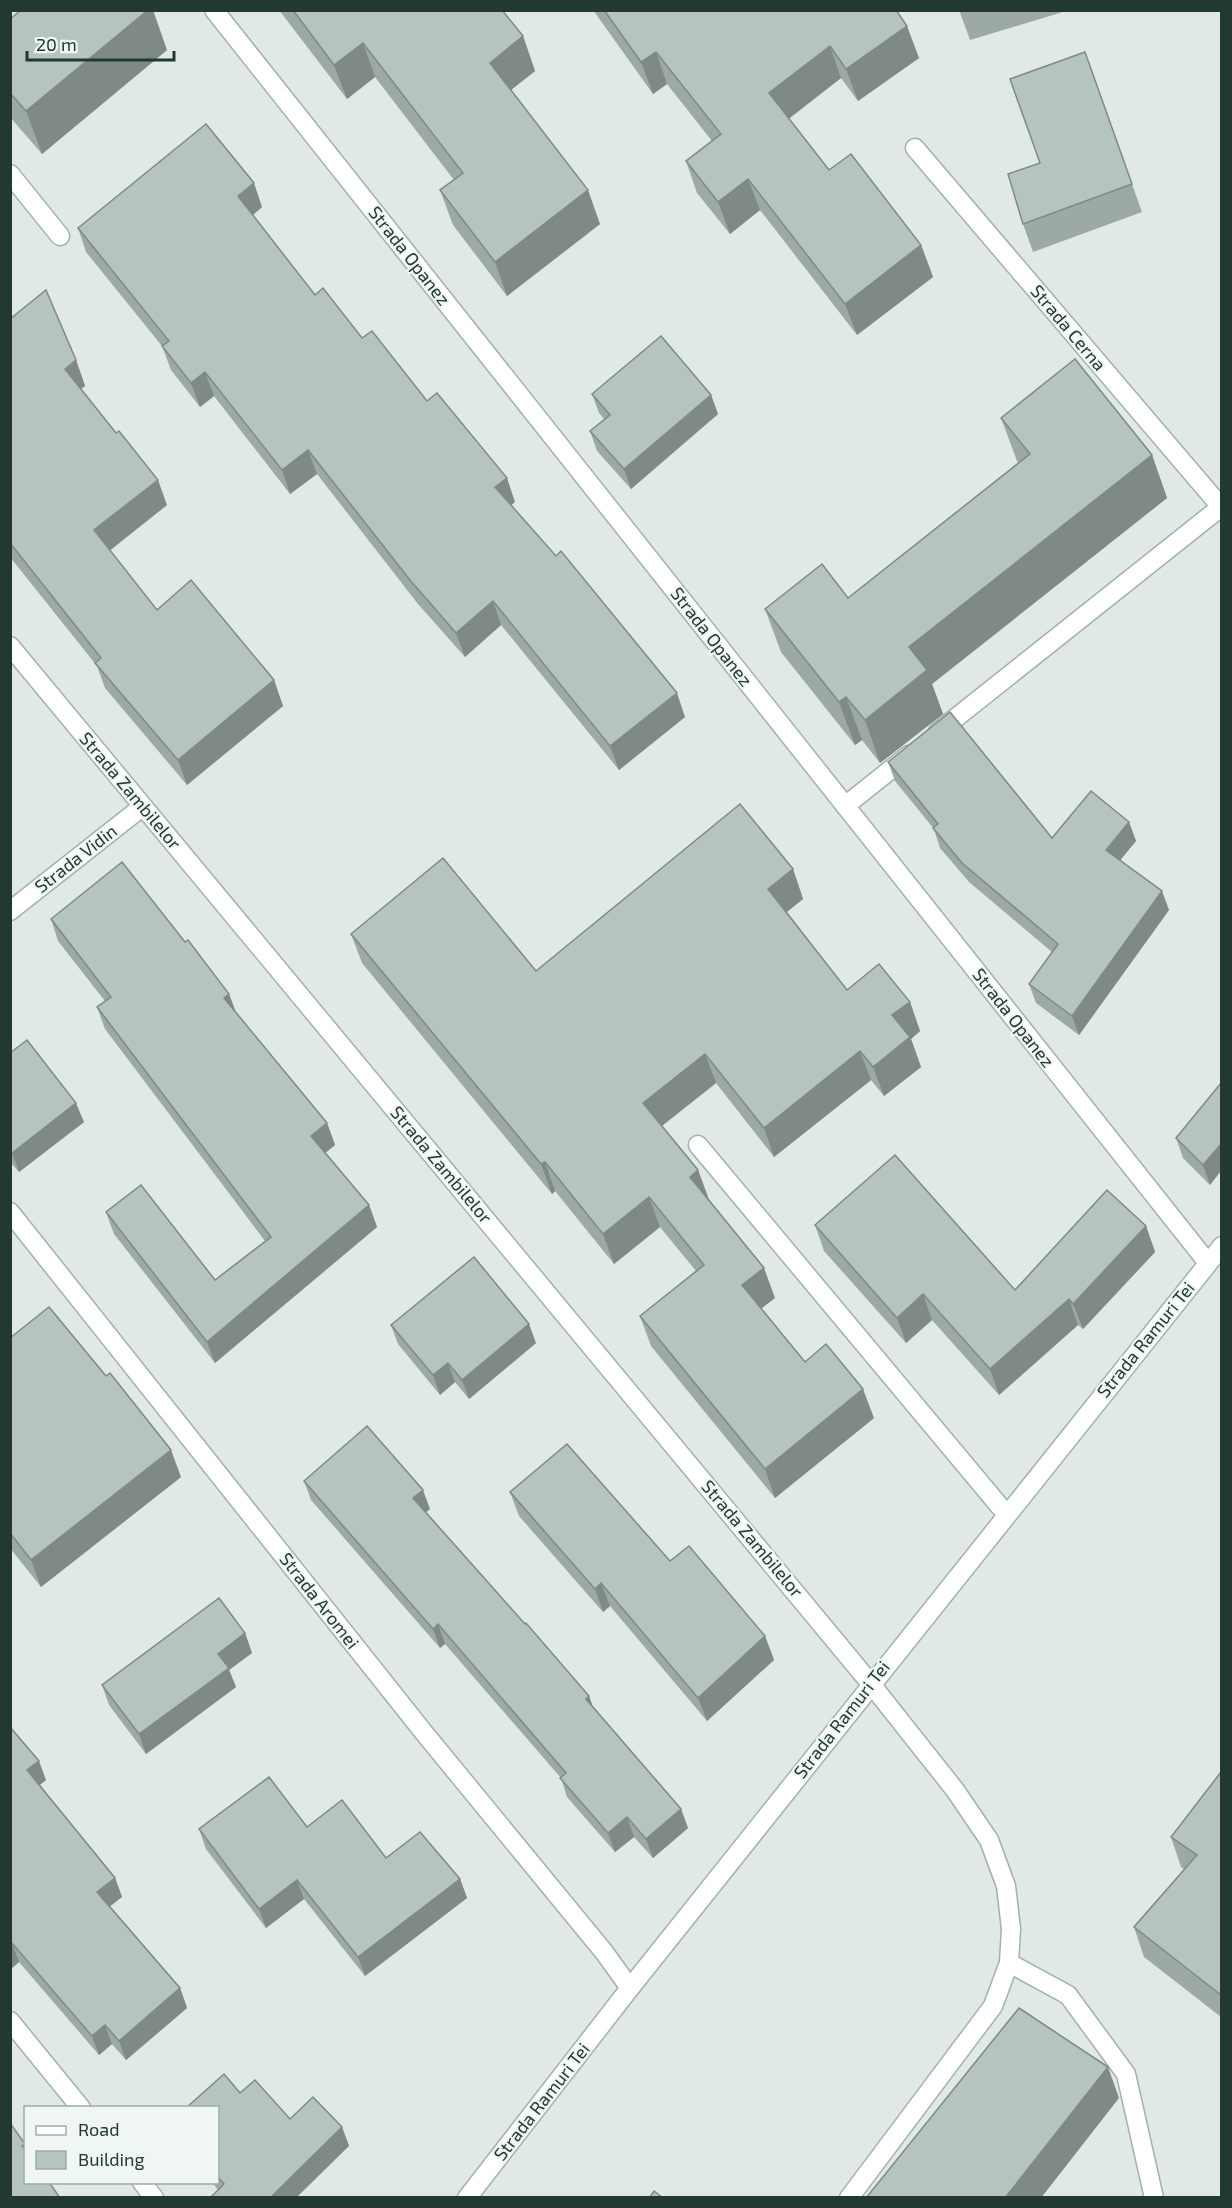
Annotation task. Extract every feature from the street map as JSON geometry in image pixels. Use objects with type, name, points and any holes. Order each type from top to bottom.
[{"type":"street","name":"Strada Opanez","points":[[214,10],[1208,1263]]},
{"type":"street","name":"Strada Cerna","points":[[915,148],[1221,507]]},
{"type":"street","points":[[10,174],[60,236]]},
{"type":"street","points":[[845,806],[1221,507]]},
{"type":"street","name":"Strada Zambilelor","points":[[10,646],[871,1684],[955,1790],[989,1840],[1006,1886],[1011,1929],[1009,1963],[993,2006],[849,2198]]},
{"type":"street","name":"Strada Vidin","points":[[10,911],[142,807]]},
{"type":"street","points":[[698,1145],[1007,1515]]},
{"type":"street","name":"Strada Aromei","points":[[10,1212],[417,1725],[604,1952],[630,1988]]},
{"type":"street","name":"Strada Ramuri Tei","points":[[467,2198],[630,1988],[1221,1246]]},
{"type":"street","points":[[1009,1963],[1068,1995],[1126,2074],[1154,2198]]},
{"type":"street","points":[[10,2021],[79,2106]]},
{"type":"street","points":[[144,2184],[154,2198]]},
{"type":"building","points":[[21,10],[148,10],[26,111],[10,93],[10,19]]},
{"type":"building","points":[[293,10],[502,10],[523,36],[490,63],[588,190],[495,262],[440,190],[463,173],[363,43],[334,65]]},
{"type":"building","points":[[604,10],[896,10],[907,26],[846,69],[830,46],[769,93],[829,170],[851,154],[921,245],[845,304],[748,179],[718,202],[686,161],[721,134],[656,52],[641,62]]},
{"type":"building","points":[[1085,52],[1132,184],[1023,224],[1008,174],[1040,163],[1010,79]]},
{"type":"building","points":[[206,124],[254,183],[238,196],[315,295],[323,288],[362,338],[372,331],[427,401],[437,393],[507,478],[495,487],[556,556],[561,551],[677,693],[610,746],[493,601],[456,633],[410,580],[308,450],[282,470],[205,372],[191,383],[162,346],[169,341],[78,228]]},
{"type":"building","points":[[46,290],[76,360],[65,369],[116,433],[119,431],[158,480],[94,530],[157,610],[191,580],[274,680],[178,760],[95,663],[101,658],[10,543],[10,319]]},
{"type":"building","points":[[661,336],[711,395],[624,469],[590,431],[610,415],[592,394]]},
{"type":"building","points":[[1075,359],[1152,455],[909,647],[927,670],[865,720],[846,697],[839,702],[765,609],[822,564],[848,598],[1030,454],[1001,418]]},
{"type":"building","points":[[950,712],[1052,838],[1091,791],[1129,822],[1106,850],[1162,891],[1072,1016],[1029,984],[1058,944],[962,863],[933,828],[938,824],[888,762]]},
{"type":"building","points":[[740,804],[793,869],[768,889],[847,990],[879,964],[910,1002],[892,1015],[910,1037],[873,1067],[860,1051],[764,1128],[705,1054],[643,1103],[698,1170],[690,1177],[764,1268],[742,1285],[805,1362],[826,1344],[863,1389],[765,1469],[640,1316],[704,1265],[649,1197],[603,1234],[545,1162],[541,1164],[351,934],[443,858],[536,971]]},
{"type":"building","points":[[122,862],[185,942],[188,940],[229,994],[224,998],[327,1123],[311,1136],[369,1205],[207,1342],[106,1212],[141,1185],[215,1280],[271,1237],[97,1007],[111,997],[51,919]]},
{"type":"building","points":[[27,1040],[76,1103],[12,1153],[10,1152],[10,1053]]},
{"type":"building","points":[[1221,1083],[1221,1144],[1203,1165],[1176,1138]]},
{"type":"building","points":[[895,1155],[1015,1290],[1107,1190],[1146,1226],[1073,1304],[1069,1299],[990,1369],[923,1294],[897,1318],[815,1225]]},
{"type":"building","points":[[474,1257],[529,1324],[462,1380],[448,1363],[433,1375],[391,1325]]},
{"type":"building","points":[[49,1307],[106,1376],[110,1373],[171,1450],[31,1560],[10,1533],[10,1338]]},
{"type":"building","points":[[367,1426],[423,1490],[413,1498],[589,1696],[586,1699],[681,1809],[646,1839],[627,1817],[608,1833],[560,1778],[566,1773],[438,1624],[433,1629],[304,1481]]},
{"type":"building","points":[[567,1444],[670,1561],[689,1546],[765,1636],[698,1698],[601,1583],[595,1589],[510,1492]]},
{"type":"building","points":[[219,1598],[245,1633],[218,1654],[229,1668],[139,1734],[102,1685]]},
{"type":"building","points":[[10,1727],[39,1761],[27,1770],[115,1878],[97,1892],[180,1988],[119,2041],[105,2025],[92,2036],[12,1943],[10,1945]]},
{"type":"building","points":[[1221,1772],[1221,1995],[1134,1927],[1197,1855],[1171,1837]]},
{"type":"building","points":[[269,1777],[307,1827],[342,1800],[386,1858],[420,1832],[460,1879],[358,1957],[297,1880],[259,1909],[199,1829]]},
{"type":"building","points":[[1019,2008],[1108,2067],[1005,2198],[866,2198]]},
{"type":"building","points":[[224,2074],[240,2093],[255,2080],[290,2119],[313,2097],[342,2127],[270,2198],[210,2198],[224,2184],[219,2178],[219,2106],[188,2106]]},
{"type":"building","points":[[10,2123],[24,2143],[22,2146],[24,2148],[24,2184],[50,2184],[60,2198],[10,2198]]},
{"type":"building","points":[[654,2191],[663,2198],[649,2198]]}]
